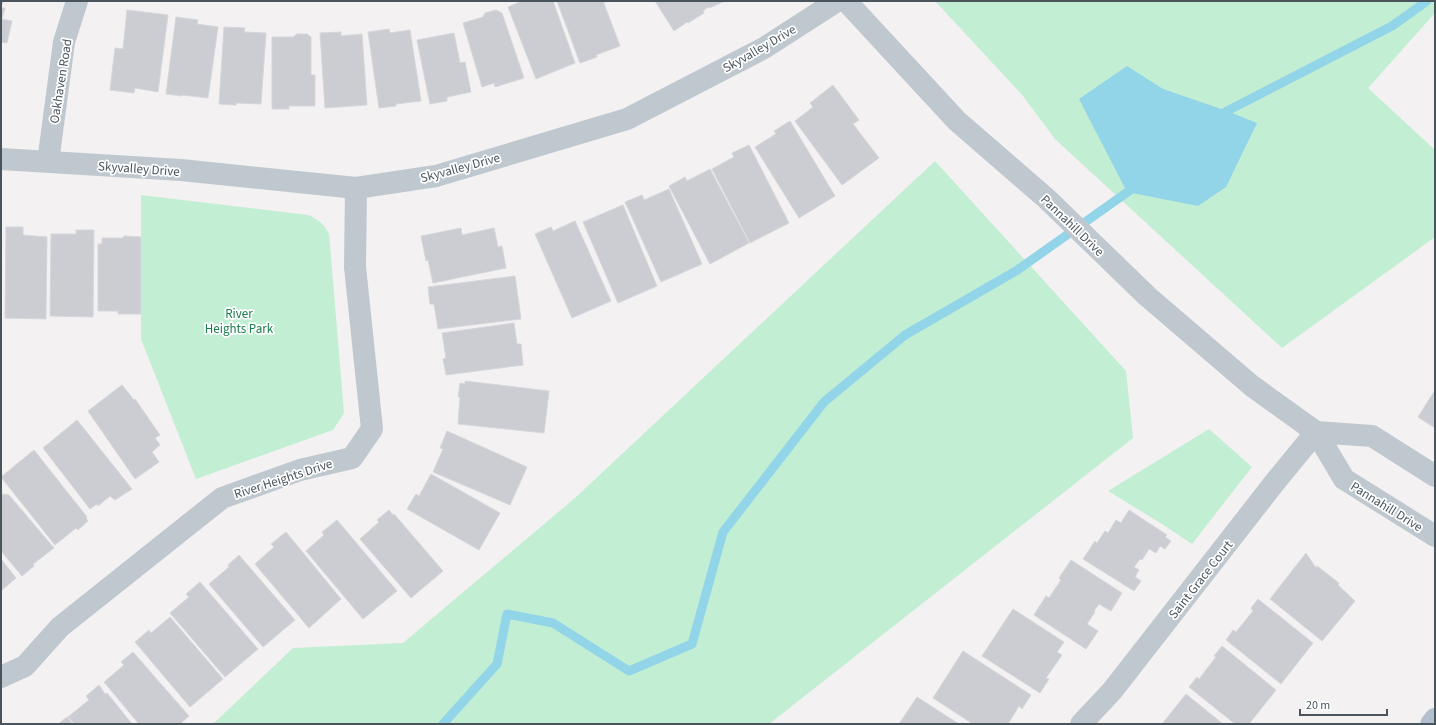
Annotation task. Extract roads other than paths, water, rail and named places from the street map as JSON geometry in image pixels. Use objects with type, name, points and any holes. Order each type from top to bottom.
[{"type":"main road","points":[[1431,724],[1435,719]]},
{"type":"street","name":"Oakhaven Road","points":[[48,162],[64,42],[77,1]]},
{"type":"street","name":"Skyvalley Drive","points":[[1,159],[180,170],[356,188],[436,176],[627,119],[764,48],[837,1]]},
{"type":"street","name":"Pannahill Drive","points":[[846,1],[957,120],[1047,199],[1147,296],[1252,386],[1316,432],[1344,479],[1435,536]]},
{"type":"street","name":"River Heights Drive","points":[[1,677],[25,666],[60,627],[222,498],[300,470],[352,458],[372,429],[355,267],[356,188]]},
{"type":"street","points":[[1316,432],[1372,436],[1435,476]]},
{"type":"street","name":"Saint Grace Court","points":[[1081,724],[1112,691],[1275,482],[1316,432]]},
{"type":"water","points":[[1127,66],[1163,89],[1257,123],[1226,187],[1198,206],[1127,192],[1079,99]]},
{"type":"waterway","points":[[1219,118],[1227,111],[1392,26],[1427,1]]},
{"type":"waterway","points":[[443,724],[497,664],[507,614],[553,623],[629,671],[692,644],[723,532],[824,402],[905,335],[1016,271],[1136,186]]},
{"type":"park label","name":"River Heights Park","points":[[239,320]]}]
